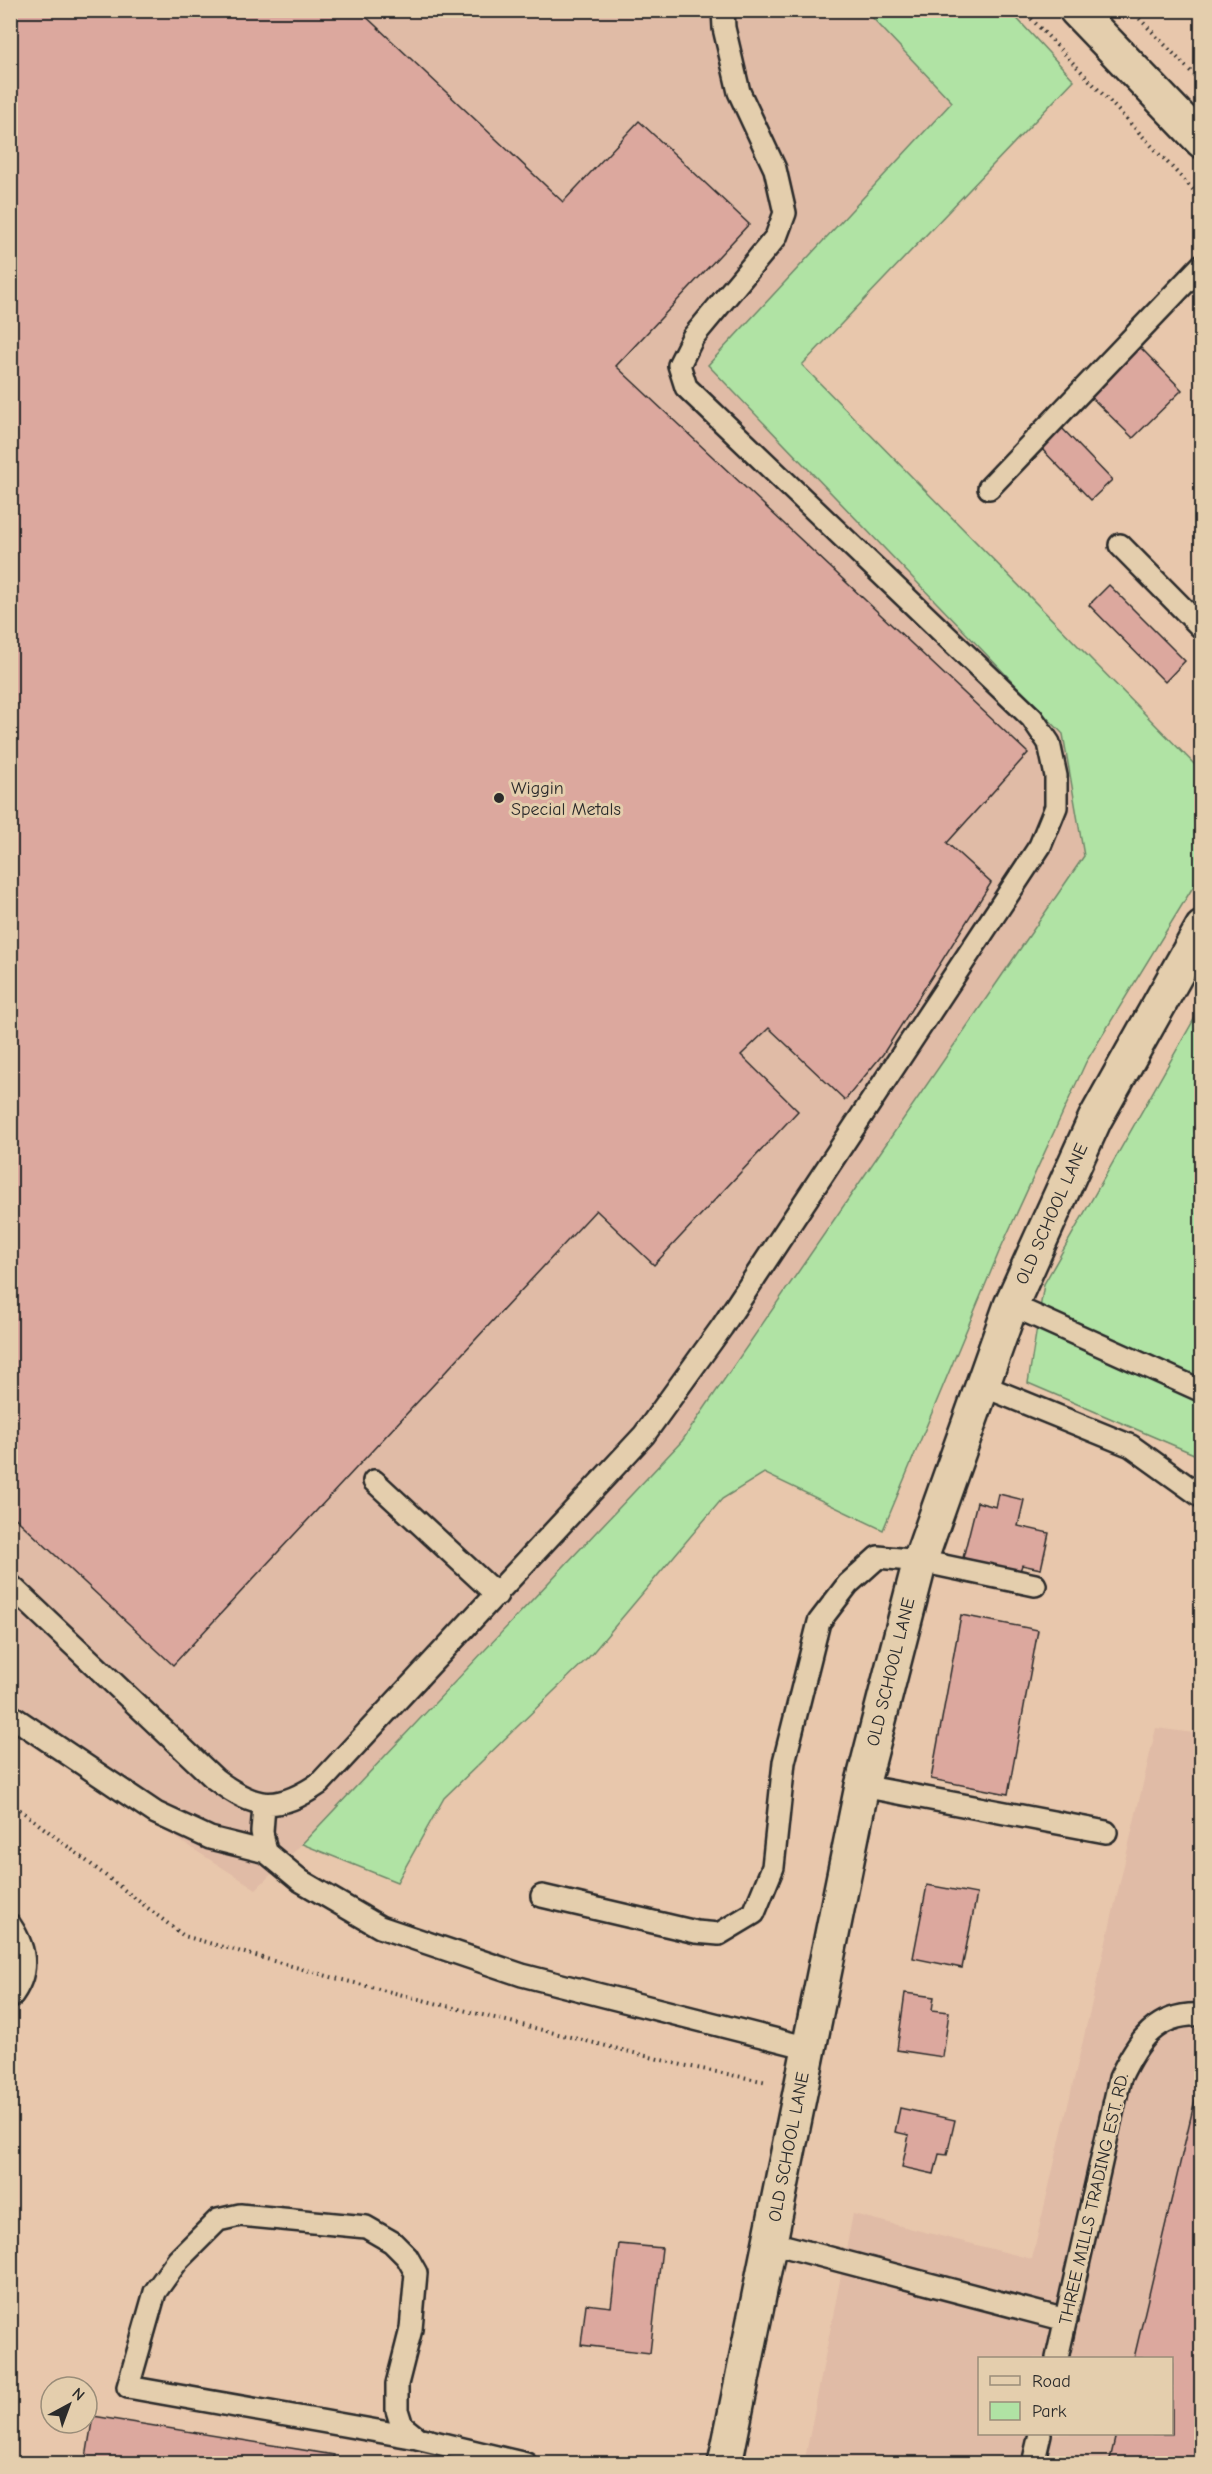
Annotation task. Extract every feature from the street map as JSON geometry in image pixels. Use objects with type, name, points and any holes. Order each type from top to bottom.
[{"type":"street","points":[[1076,10],[1202,141]]},
{"type":"street","name":"OLD SCHOOL LANE","points":[[725,2463],[862,1786],[920,1561],[1011,1305],[1095,1119],[1202,928]]},
{"type":"lane","points":[[10,1585],[215,1779],[236,1795],[264,1805],[297,1799],[320,1783],[644,1435],[722,1327],[1040,846],[1056,807],[1056,776],[1049,743],[1032,718],[686,387],[679,365],[693,338],[776,237],[785,213],[775,169],[739,92],[724,28],[723,10]]},
{"type":"lane","points":[[989,488],[1202,265]]},
{"type":"lane","points":[[1120,545],[1202,628]]},
{"type":"lane","points":[[1011,1305],[1202,1391]]},
{"type":"lane","points":[[981,1385],[1131,1446],[1202,1497]]},
{"type":"lane","points":[[374,1481],[497,1595]]},
{"type":"lane","points":[[542,1896],[696,1932],[719,1934],[753,1913],[773,1867],[784,1762],[819,1622],[848,1584],[878,1557],[920,1561],[1035,1585]]},
{"type":"lane","points":[[10,1716],[156,1813],[210,1838],[266,1852],[300,1881],[380,1927],[522,1975],[809,2048]]},
{"type":"lane","points":[[862,1786],[1106,1832]]},
{"type":"lane","points":[[264,1805],[262,1832],[266,1852]]},
{"type":"lane","points":[[10,1925],[25,1957],[19,1987],[10,1998]]},
{"type":"lane","name":"THREE MILLS TRADING EST. RD.","points":[[1057,2357],[1120,2079],[1135,2047],[1151,2030],[1170,2019],[1202,2015]]},
{"type":"lane","points":[[417,2438],[402,2426],[397,2410],[397,2393],[411,2329],[416,2273],[407,2258],[392,2242],[366,2227],[240,2215],[218,2220],[178,2260],[155,2292],[128,2388],[417,2438],[526,2463]]},
{"type":"lane","points":[[770,2242],[1066,2320]]},
{"type":"lane","points":[[1033,2463],[1040,2435]]},
{"type":"path","points":[[1023,10],[1202,199]]},
{"type":"path","points":[[1131,10],[1202,82]]},
{"type":"path","points":[[10,1802],[184,1936],[331,1977],[682,2065],[801,2088]]},
{"type":"shaded area","name":"Wiggin Special Metals","points":[[10,11],[866,11],[952,102],[708,365],[1063,734],[1084,856],[682,1441],[302,1844],[256,1889],[11,1733]]},
{"type":"shaded area","points":[[1156,1728],[1201,1734],[1201,2463],[804,2464],[853,2214],[1032,2259]]},
{"type":"green space","points":[[866,11],[1010,11],[1074,80],[802,365],[1201,771],[1201,874],[1086,1062],[999,1252],[883,1530],[764,1473],[722,1499],[589,1657],[444,1798],[397,1882],[302,1844],[682,1441],[1084,856],[1063,734],[708,365],[952,102]]},
{"type":"green space","points":[[1201,1007],[1201,1457],[1028,1383],[1044,1284]]},
{"type":"building","name":"Wiggin Special Metals","points":[[10,10],[359,10],[563,202],[639,121],[749,224],[616,366],[1028,753],[947,843],[991,883],[883,1054],[845,1100],[769,1028],[741,1055],[798,1111],[654,1265],[596,1210],[173,1665],[10,1513]]},
{"type":"building","points":[[1140,347],[1182,390],[1133,438],[1090,396]]},
{"type":"building","points":[[1059,425],[1112,480],[1091,500],[1038,445]]},
{"type":"building","points":[[1109,585],[1185,661],[1165,682],[1089,605]]},
{"type":"building","points":[[999,1494],[1024,1500],[1018,1526],[1049,1533],[1041,1569],[1022,1565],[1020,1571],[963,1558],[977,1502],[996,1507]]},
{"type":"building","points":[[961,1615],[1038,1630],[1008,1794],[931,1779]]},
{"type":"building","points":[[927,1885],[977,1894],[962,1968],[913,1958]]},
{"type":"building","points":[[905,1993],[934,1997],[932,2010],[949,2012],[943,2057],[897,2050]]},
{"type":"building","points":[[1202,2070],[1202,2464],[1109,2464],[1116,2435],[1173,2435],[1173,2357],[1134,2357]]},
{"type":"building","points":[[900,2108],[955,2120],[947,2155],[939,2154],[934,2174],[902,2167],[909,2135],[895,2132]]},
{"type":"building","points":[[619,2244],[662,2248],[650,2353],[581,2345],[586,2304],[611,2307]]},
{"type":"building","points":[[99,2417],[334,2455],[333,2464],[85,2464],[90,2435],[99,2435]]},
{"type":"place","name":"Wiggin Special Metals","points":[[499,798]]}]
